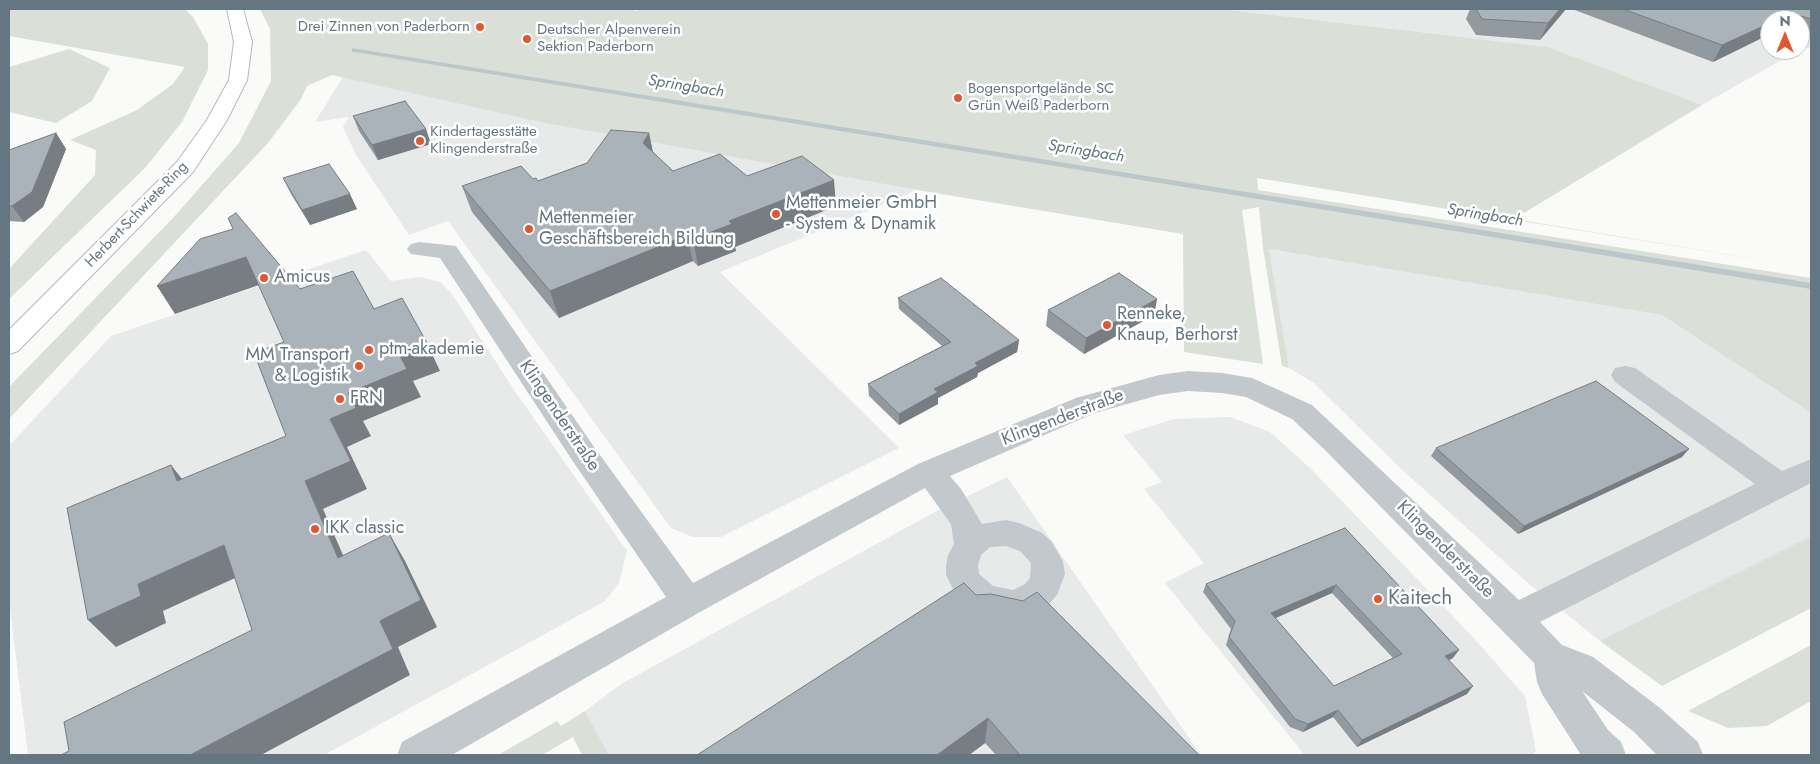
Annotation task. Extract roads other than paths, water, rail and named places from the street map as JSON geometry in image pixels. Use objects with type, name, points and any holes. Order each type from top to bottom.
[{"type":"main road","name":"Herbert-Schwiete-Ring","points":[[9,345],[185,167],[217,120],[238,80],[243,42],[235,9]]},
{"type":"street","name":"Klingenderstraße","points":[[419,249],[448,252],[582,452],[688,602]]},
{"type":"street","points":[[1625,375],[1780,486]]},
{"type":"street","name":"Klingenderstraße","points":[[416,755],[688,602],[929,472],[1071,411],[1111,396],[1159,385],[1188,381],[1222,383],[1252,388],[1302,412],[1514,618],[1550,656],[1580,668],[1647,720],[1684,755]]},
{"type":"street","points":[[1514,618],[1544,605],[1811,470]]},
{"type":"street","points":[[929,472],[950,497],[966,522],[970,546]]},
{"type":"street","points":[[1550,656],[1555,682],[1596,744],[1607,755]]},
{"type":"waterway","name":"Springbach","points":[[355,50],[1811,286]]},
{"type":"place","name":"Drei Zinnen von Paderborn","points":[[480,27]]},
{"type":"place","name":"Deutscher Alpenverein Sektion Paderborn","points":[[527,39]]},
{"type":"place","name":"Bogensportgelände SC Grün Weiß Paderborn","points":[[958,98]]},
{"type":"place","name":"Kindertagesstätte Klingenderstraße","points":[[420,141]]},
{"type":"place","name":"Mettenmeier GmbH - System & Dynamik","points":[[776,214]]},
{"type":"place","name":"Mettenmeier Geschäftsbereich Bildung","points":[[529,229]]},
{"type":"place","name":"Amicus","points":[[264,278]]},
{"type":"place","name":"Renneke, Knaup, Berhorst","points":[[1107,325]]},
{"type":"place","name":"ptm-akademie","points":[[369,350]]},
{"type":"place","name":"MM Transport & Logistik","points":[[359,366]]},
{"type":"place","name":"FRN","points":[[340,399]]},
{"type":"place","name":"IKK classic","points":[[315,529]]},
{"type":"place","name":"Kaitech","points":[[1378,599]]}]
